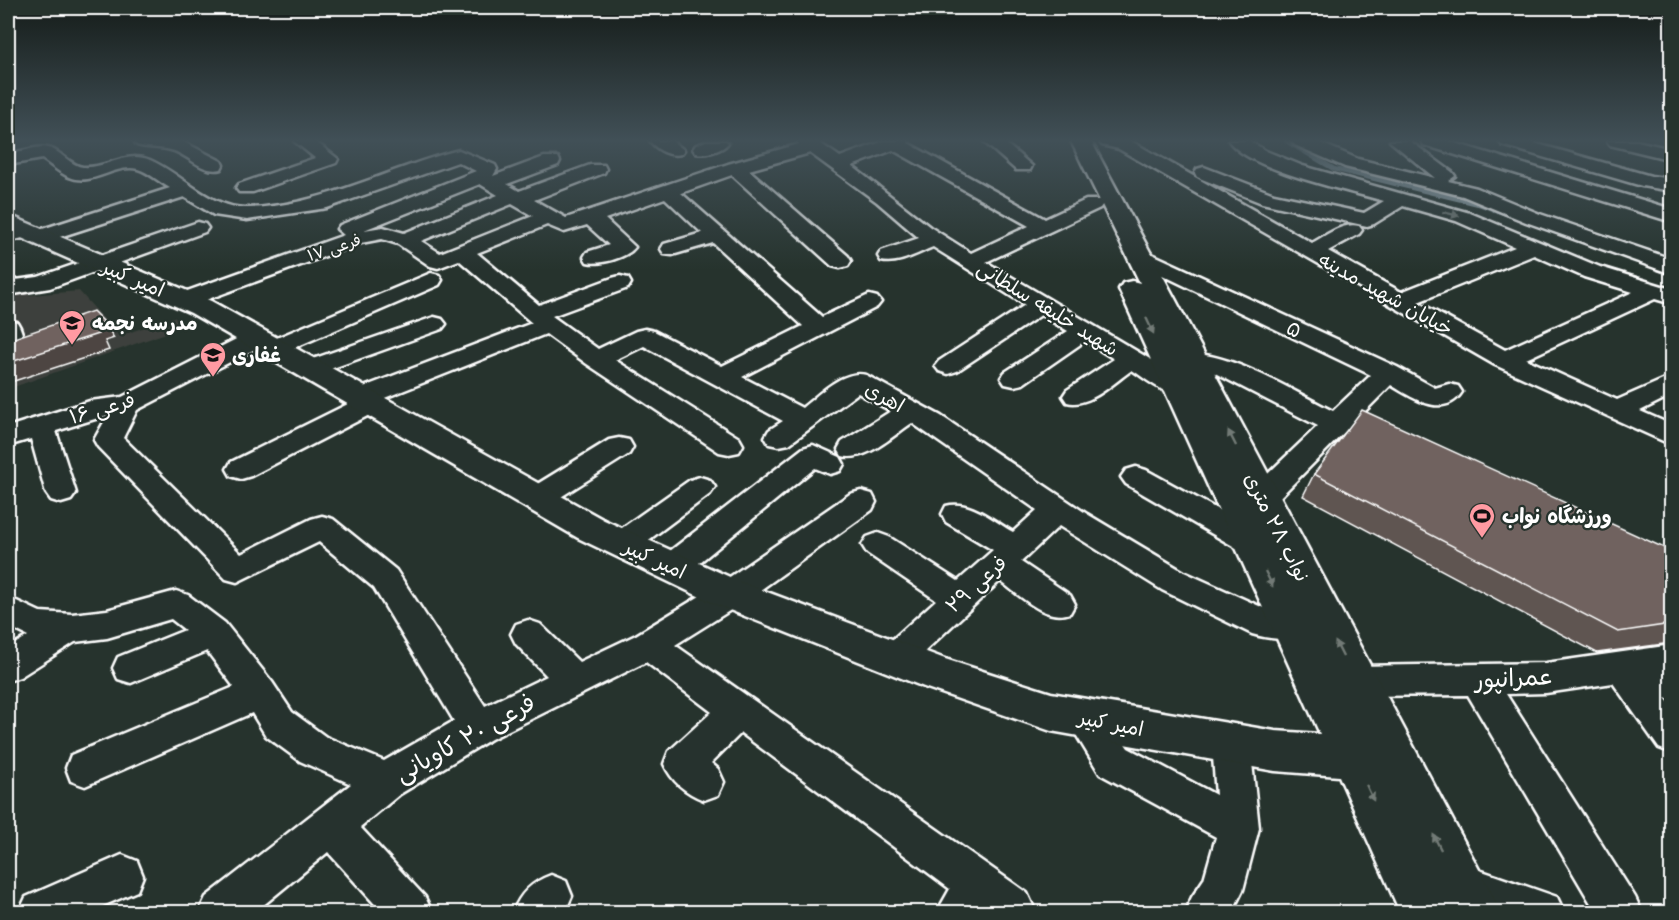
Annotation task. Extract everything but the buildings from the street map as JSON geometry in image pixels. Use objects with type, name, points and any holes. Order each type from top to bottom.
[{"type":"main road","name":"نواب ۲۸ متری","points":[[1083,184],[1185,374],[1262,497],[1466,898]]},
{"type":"main road","name":"نواب ۲۸ متری","points":[[1103,184],[1139,255],[1251,542],[1426,912]]},
{"type":"main road","name":"امیر کبیر","points":[[20,232],[184,300],[310,368],[537,498],[622,543],[730,594],[939,675],[1051,712],[1275,751],[1353,757]]},
{"type":"street","points":[[176,184],[221,211],[247,214],[320,204],[378,184]]},
{"type":"street","points":[[246,188],[258,184]]},
{"type":"street","points":[[320,204],[352,233],[476,184]]},
{"type":"street","points":[[493,184],[564,226],[689,184]]},
{"type":"street","points":[[405,240],[553,184]]},
{"type":"street","points":[[753,184],[840,261]]},
{"type":"street","points":[[865,184],[970,262]]},
{"type":"street","points":[[971,184],[1046,227]]},
{"type":"street","name":"خیابان شهید مدینه","points":[[1205,184],[1311,252],[1504,360],[1671,436]]},
{"type":"street","points":[[1220,184],[1269,199],[1367,220],[1400,200]]},
{"type":"street","points":[[1342,184],[1463,217],[1592,273],[1663,294]]},
{"type":"street","points":[[1437,184],[1470,192],[1533,218],[1671,267]]},
{"type":"street","points":[[1459,184],[1470,192]]},
{"type":"street","points":[[1568,184],[1671,216]]},
{"type":"street","points":[[20,232],[185,189]]},
{"type":"street","points":[[668,191],[819,327]]},
{"type":"street","name":"شهید خلیفه سلطانی","points":[[970,262],[1093,204]]},
{"type":"street","name":"فرعی ۱۷","points":[[184,300],[352,233],[383,233],[405,240],[438,261],[548,217]]},
{"type":"street","points":[[590,217],[624,247],[595,257]]},
{"type":"street","points":[[8,288],[42,284],[198,228]]},
{"type":"street","points":[[1311,252],[1352,230]]},
{"type":"street","points":[[672,249],[716,235]]},
{"type":"street","points":[[889,256],[936,239]]},
{"type":"street","points":[[1399,301],[1532,248]]},
{"type":"street","points":[[461,251],[542,319],[596,359],[729,445]]},
{"type":"street","name":"۵","points":[[1139,255],[1388,373],[1434,398],[1449,392]]},
{"type":"street","name":"شهید خلیفه سلطانی","points":[[970,262],[1131,359],[1185,374],[1215,363],[1336,424]]},
{"type":"street","name":"فرعی ۱۶","points":[[8,437],[99,407],[127,405],[265,343],[431,280]]},
{"type":"street","points":[[241,469],[367,400],[620,283]]},
{"type":"street","points":[[1504,360],[1663,294]]},
{"type":"street","points":[[721,377],[869,302]]},
{"type":"street","points":[[948,366],[1040,304]]},
{"type":"street","points":[[310,368],[434,324]]},
{"type":"street","points":[[1014,378],[1084,331]]},
{"type":"street","points":[[596,359],[645,336],[803,420],[779,437]]},
{"type":"street","points":[[1076,396],[1131,359]]},
{"type":"street","points":[[1262,497],[1388,373]]},
{"type":"street","name":"اهری","points":[[803,420],[856,381],[911,411],[1057,510],[1173,580],[1264,624],[1291,626]]},
{"type":"street","points":[[1617,411],[1671,384]]},
{"type":"street","points":[[127,405],[108,440],[237,570],[322,526],[385,579],[478,727]]},
{"type":"street","points":[[672,567],[813,455],[841,456],[911,411]]},
{"type":"street","points":[[41,427],[61,493]]},
{"type":"street","points":[[537,498],[619,447]]},
{"type":"street","points":[[1136,477],[1251,542]]},
{"type":"street","points":[[622,543],[700,487]]},
{"type":"street","name":"فرعی ۲۰ کاویانی","points":[[221,912],[386,781],[478,727],[648,645],[730,594],[861,502]]},
{"type":"street","name":"فرعی ۲۹","points":[[895,658],[1057,510]]},
{"type":"street","points":[[957,514],[1007,556],[1058,604]]},
{"type":"street","points":[[878,545],[960,599]]},
{"type":"street","points":[[8,611],[36,625],[68,629],[132,618],[176,604],[213,633],[259,693],[279,724],[313,749],[386,781]]},
{"type":"street","points":[[8,666],[68,629]]},
{"type":"street","points":[[131,668],[213,633]]},
{"type":"street","points":[[528,634],[574,680]]},
{"type":"street","points":[[648,645],[739,711],[983,902]]},
{"type":"street","name":"عمرانپور","points":[[1355,681],[1546,678],[1671,660]]},
{"type":"street","points":[[1629,666],[1671,685]]},
{"type":"street","points":[[1629,666],[1671,736]]},
{"type":"street","points":[[1478,680],[1620,912]]},
{"type":"street","points":[[85,768],[259,693]]},
{"type":"street","points":[[704,782],[683,764],[739,711]]},
{"type":"street","points":[[1085,718],[1114,761],[1239,828]]},
{"type":"street","points":[[1217,908],[1239,828],[1231,744]]},
{"type":"street","points":[[332,826],[410,912]]},
{"type":"street","points":[[41,912],[122,876]]},
{"type":"street","points":[[1466,898],[1542,912]]},
{"type":"shaded area","name":"مدرسه نجمه","points":[[19,291],[30,295],[79,291],[119,336],[174,317],[183,327],[8,389],[18,357],[10,295]]},
{"type":"waterway","points":[[1396,184],[1479,204],[1522,220]]},
{"type":"waterway","points":[[1653,267],[1672,274]]},
{"type":"place","name":"مدرسه نجمه","points":[[72,346]]},
{"type":"place","name":"غفاری","points":[[213,378]]},
{"type":"place","name":"ورزشگاه نواب","points":[[1482,539]]}]
